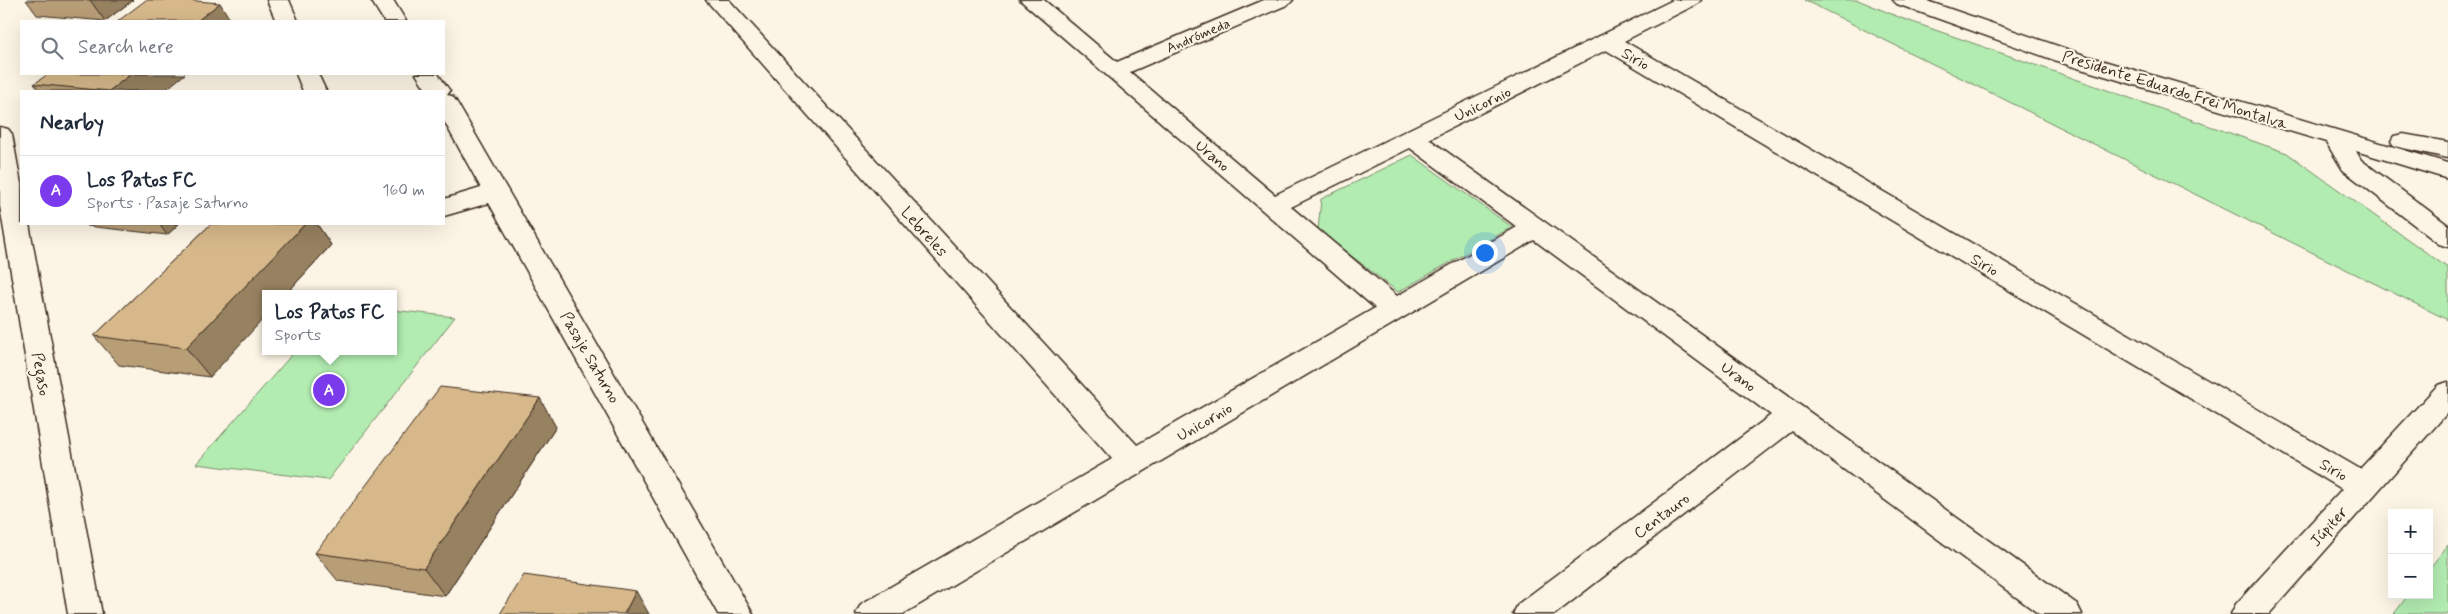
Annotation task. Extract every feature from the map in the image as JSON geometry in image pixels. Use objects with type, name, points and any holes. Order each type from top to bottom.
[{"type":"street","points":[[278,0],[286,20]]},
{"type":"street","points":[[382,0],[394,20]]},
{"type":"street","name":"Lebreles","points":[[717,0],[1133,462]]},
{"type":"street","name":"Urano","points":[[1031,0],[1395,310]]},
{"type":"street","name":"Andrómeda","points":[[1114,71],[1282,0]]},
{"type":"street","name":"Unicornio","points":[[1274,206],[1690,0]]},
{"type":"street","name":"Presidente Eduardo Frei Montalva","points":[[1904,0],[2079,61],[2448,171]]},
{"type":"street","name":"Sirio","points":[[1607,41],[2364,486]]},
{"type":"street","points":[[307,75],[314,90]]},
{"type":"street","points":[[428,75],[437,90]]},
{"type":"street","name":"Pasaje Saturno","points":[[445,103],[736,614]]},
{"type":"street","name":"Pegaso","points":[[0,134],[11,265],[85,614]]},
{"type":"street","points":[[2335,138],[2370,137],[2393,139],[2448,150]]},
{"type":"street","name":"Urano","points":[[1412,138],[2065,614]]},
{"type":"street","points":[[2335,138],[2352,165],[2444,230]]},
{"type":"street","points":[[445,208],[496,192]]},
{"type":"street","name":"Unicornio","points":[[873,614],[1535,228]]},
{"type":"street","name":"Júpiter","points":[[2248,614],[2448,393]]},
{"type":"street","name":"Centauro","points":[[1530,614],[1792,415]]},
{"type":"green space","points":[[1804,0],[1858,0],[1901,18],[2287,153],[2448,268],[2448,320]]},
{"type":"green space","points":[[1412,155],[1512,227],[1398,292],[1318,230],[1321,199]]},
{"type":"green space","points":[[397,310],[455,317],[328,480],[196,464],[291,355],[397,355]]},
{"type":"green space","points":[[2448,545],[2448,614],[2394,614],[2405,599],[2433,599],[2433,564]]},
{"type":"building","points":[[146,0],[184,0],[220,3],[198,20],[119,20]]},
{"type":"building","points":[[47,75],[130,75],[110,90],[34,84]]},
{"type":"building","points":[[210,225],[304,225],[186,348],[94,336]]},
{"type":"building","points":[[440,387],[540,398],[424,568],[315,553]]},
{"type":"building","points":[[524,575],[636,591],[624,614],[500,614]]},
{"type":"place","name":"Los Patos FC","points":[[329,390]]}]
